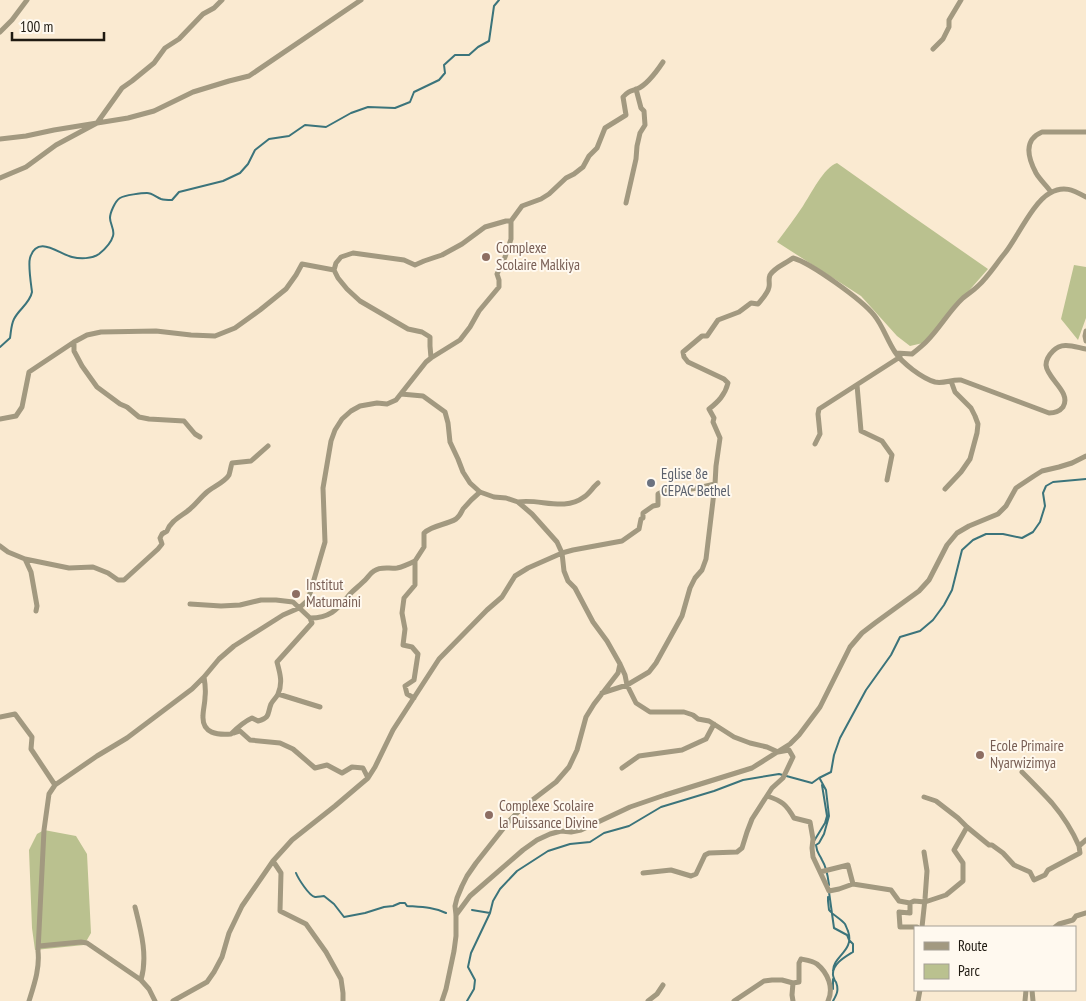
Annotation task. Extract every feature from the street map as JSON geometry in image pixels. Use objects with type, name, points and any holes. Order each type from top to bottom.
[{"type":"street","points":[[0,32],[12,20],[26,0]]},
{"type":"street","points":[[0,178],[26,167],[56,145],[97,122],[122,88],[154,63],[165,48],[179,39],[203,14],[214,8],[222,0]]},
{"type":"street","points":[[0,140],[128,118],[154,111],[192,92],[250,76],[361,0]]},
{"type":"street","points":[[933,49],[943,40],[949,27],[949,20],[961,0]]},
{"type":"street","points":[[29,1001],[39,959],[46,816],[49,794],[55,785],[127,738],[176,701],[204,677],[219,659],[234,646],[283,614],[299,608],[308,600],[325,542],[323,488],[331,441],[342,419],[360,406],[369,403],[387,404],[396,400],[413,377],[431,358],[460,340],[479,311],[499,286],[497,274],[511,239],[511,221],[522,206],[549,194],[566,178],[583,167],[589,156],[597,148],[605,128],[626,114],[623,97],[626,93],[638,89],[654,74],[663,62]]},
{"type":"street","points":[[626,203],[640,133],[645,125],[644,111],[641,108],[636,89]]},
{"type":"street","points":[[1052,192],[1032,165],[1028,146],[1030,140],[1042,132],[1086,132]]},
{"type":"street","points":[[814,444],[820,434],[819,409],[857,385],[898,355],[912,354],[927,342],[963,298],[979,286],[988,275],[1044,197],[1065,188],[1072,189],[1086,196]]},
{"type":"street","points":[[431,358],[430,337],[422,332],[408,329],[360,301],[338,278],[334,270],[336,263],[341,257],[353,252],[404,260],[415,265],[442,255],[462,244],[485,227],[506,220],[511,221]]},
{"type":"street","points":[[602,693],[627,685],[649,672],[656,663],[682,616],[690,588],[702,570],[706,559],[720,438],[709,409],[720,400],[728,383],[724,379],[688,362],[683,352],[702,336],[707,336],[718,320],[739,312],[751,303],[758,304],[767,292],[768,280],[776,268],[793,258],[824,274],[874,315],[898,355],[920,374],[936,382],[961,380],[1049,413],[1061,410],[1065,399],[1048,370],[1046,365],[1047,359],[1058,346],[1086,349]]},
{"type":"street","points":[[0,419],[16,416],[22,407],[29,372],[87,335],[101,332],[156,331],[215,336],[235,328],[267,305],[286,289],[302,264],[334,270]]},
{"type":"street","points":[[1086,331],[1086,340]]},
{"type":"street","points":[[74,342],[74,351],[97,387],[140,417],[184,421],[200,436]]},
{"type":"street","points":[[945,488],[961,472],[970,459],[978,424],[971,408],[954,392],[951,381]]},
{"type":"street","points":[[857,385],[861,431],[882,441],[892,456],[887,480]]},
{"type":"street","points":[[400,394],[423,396],[445,412],[450,442],[470,483],[480,492],[518,502],[532,514],[557,542],[562,553],[564,571],[568,581],[575,588],[593,622],[607,641],[620,664],[636,703],[650,712],[684,712],[693,715],[714,724],[734,738],[778,752],[789,750],[793,757],[783,778],[772,788],[752,819],[742,848],[736,852],[709,853],[705,856],[696,874],[691,876],[671,870],[642,873]]},
{"type":"street","points":[[0,546],[8,552],[25,559],[69,568],[93,567],[108,573],[118,580],[124,580],[158,549],[162,544],[160,538],[162,534],[168,531],[173,522],[189,510],[207,492],[229,476],[232,463],[251,461],[268,446]]},
{"type":"street","points":[[456,915],[470,896],[536,840],[556,832],[581,830],[630,807],[752,768],[790,744],[810,722],[820,707],[850,647],[875,623],[919,591],[929,580],[947,545],[957,533],[998,514],[1006,506],[1016,488],[1042,471],[1072,463],[1086,456]]},
{"type":"street","points":[[518,502],[527,500],[543,504],[565,504],[585,497],[598,483]]},
{"type":"street","points":[[173,1001],[207,982],[222,957],[229,933],[242,906],[274,861],[292,840],[368,778],[376,767],[393,730],[438,659],[502,597],[515,576],[562,553],[622,541],[639,529],[643,513],[658,505],[658,494],[666,489],[688,490],[715,484]]},
{"type":"street","points":[[310,618],[326,616],[335,611],[374,570],[384,567],[396,568],[407,565],[415,560],[424,547],[424,533],[429,528],[459,517],[480,492]]},
{"type":"street","points":[[25,559],[31,572],[37,606],[36,610]]},
{"type":"street","points":[[414,698],[407,694],[405,686],[414,680],[418,654],[412,647],[403,645],[405,629],[402,613],[404,598],[415,586],[415,560]]},
{"type":"street","points":[[190,604],[222,606],[240,605],[261,600],[293,602],[310,618],[312,623],[277,662],[281,681],[278,694],[272,703],[270,712],[264,719],[258,721],[252,718],[248,720],[231,734]]},
{"type":"street","points":[[442,1001],[454,951],[456,936],[455,906],[467,876],[510,820],[522,808],[556,782],[569,767],[577,750],[586,717],[618,672],[620,664]]},
{"type":"street","points":[[204,677],[206,696],[202,718],[209,732],[219,735],[240,731],[250,740],[280,743],[293,749],[315,768],[327,765],[342,773],[352,767],[363,768],[368,778]]},
{"type":"street","points":[[278,694],[320,707]]},
{"type":"street","points":[[0,717],[15,714],[32,737],[30,749],[55,785]]},
{"type":"street","points":[[622,768],[639,756],[682,750],[706,739],[714,724]]},
{"type":"street","points":[[924,797],[936,802],[958,818],[989,845],[992,844],[1004,853],[1014,865],[1030,872],[1034,880],[1045,875],[1048,870],[1080,853],[1072,830],[1051,802],[1022,772]]},
{"type":"street","points":[[767,796],[782,802],[794,818],[810,822],[813,839],[813,857],[829,891],[840,890],[853,884],[891,890],[899,901],[910,903],[914,900],[925,902],[946,895],[963,881],[963,863],[954,850],[967,827]]},
{"type":"street","points":[[1079,846],[1086,840]]},
{"type":"street","points":[[922,926],[927,872],[924,852]]},
{"type":"street","points":[[274,861],[281,873],[280,911],[306,924],[326,952],[341,979],[342,1001]]},
{"type":"street","points":[[820,872],[848,865],[853,884]]},
{"type":"street","points":[[910,903],[910,913],[899,912],[900,927],[914,927]]},
{"type":"street","points":[[135,907],[142,936],[144,970],[141,980]]},
{"type":"street","points":[[1056,926],[1086,913]]},
{"type":"street","points":[[39,946],[87,943],[141,980],[149,989],[155,1001]]},
{"type":"street","points":[[734,1001],[764,981],[782,980],[793,983],[799,982],[799,964],[801,959],[817,964],[826,975],[830,984],[831,995],[828,1001]]},
{"type":"street","points":[[793,983],[793,1001]]},
{"type":"street","points":[[649,1000],[657,994],[662,985]]},
{"type":"green space","points":[[837,163],[988,269],[923,343],[910,346],[897,336],[861,296],[777,242],[823,175]]},
{"type":"green space","points":[[1074,265],[1086,267],[1086,318],[1078,340],[1061,319]]},
{"type":"green space","points":[[44,830],[76,836],[87,854],[91,933],[84,945],[35,950],[32,928],[29,850],[37,834]]},
{"type":"waterway","points":[[0,347],[10,338],[14,319],[31,296],[29,261],[33,251],[38,247],[49,247],[75,258],[96,256],[112,239],[113,232],[110,216],[120,198],[147,193],[161,199],[172,200],[179,192],[223,181],[240,173],[248,164],[255,150],[269,139],[289,136],[305,125],[326,127],[351,113],[368,107],[395,108],[410,102],[414,92],[439,80],[445,73],[444,65],[455,55],[469,55],[489,41],[494,6],[499,0]]},
{"type":"waterway","points":[[467,1001],[474,989],[475,980],[468,967],[471,953],[490,913],[493,901],[500,889],[517,871],[548,851],[570,844],[590,842],[604,833],[629,826],[661,807],[743,780],[779,774],[812,783],[831,772],[840,738],[866,690],[891,655],[900,637],[920,631],[933,620],[944,605],[952,590],[962,550],[973,540],[986,534],[1003,534],[1022,538],[1033,532],[1040,522],[1045,506],[1043,493],[1046,486],[1053,482],[1086,479]]},
{"type":"waterway","points":[[820,779],[826,790],[829,816],[824,834],[816,845],[826,869],[829,885]]},
{"type":"waterway","points":[[814,841],[827,816],[822,785]]},
{"type":"waterway","points":[[296,873],[310,894],[315,897],[324,896],[334,904],[344,917],[400,903],[405,903],[407,906],[432,908],[446,913]]},
{"type":"waterway","points":[[829,892],[834,928],[847,935],[853,944],[853,952],[840,961],[833,971],[837,985],[833,1001]]},
{"type":"waterway","points":[[828,897],[829,910],[845,924],[849,938],[849,944],[836,961],[833,971]]},
{"type":"waterway","points":[[472,910],[490,913]]},
{"type":"waterway","points":[[833,979],[833,989]]},
{"type":"place","name":"Complexe Scolaire Malkiya","points":[[486,257]]},
{"type":"place","name":"Eglise 8e CEPAC Bethel","points":[[651,483]]},
{"type":"place","name":"Institut Matumaini","points":[[296,594]]},
{"type":"place","name":"Ecole Primaire Nyarwizimya","points":[[980,755]]},
{"type":"place","name":"Complexe Scolaire la Puissance Divine","points":[[489,815]]}]
